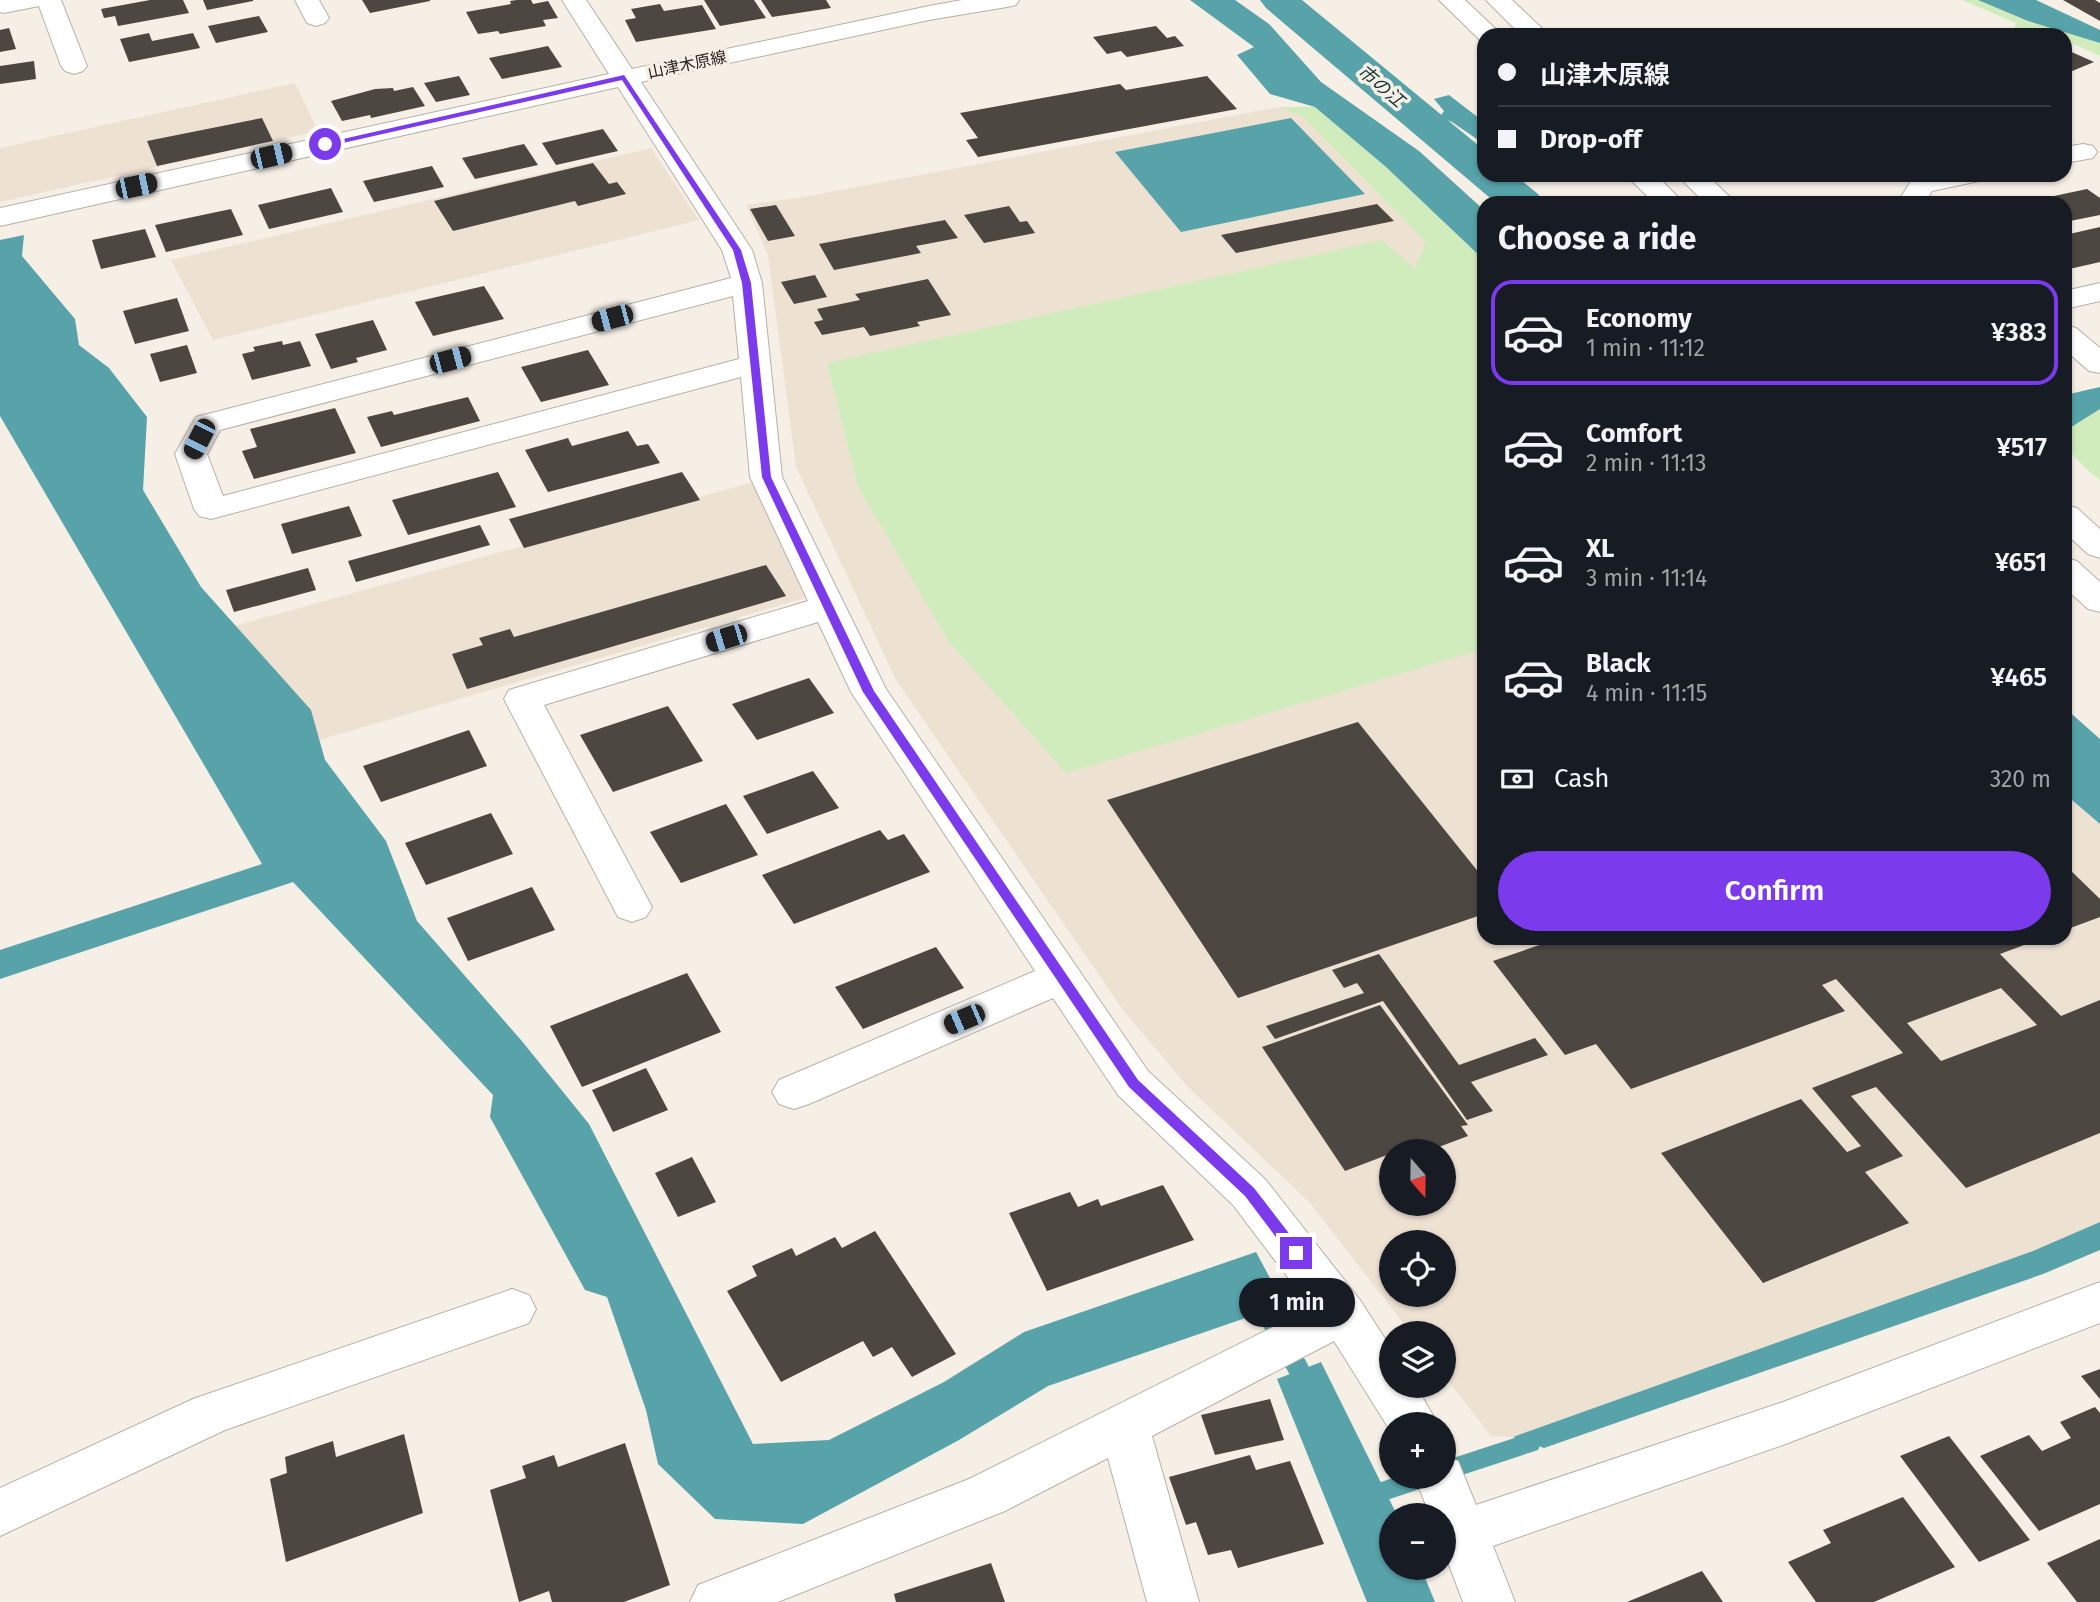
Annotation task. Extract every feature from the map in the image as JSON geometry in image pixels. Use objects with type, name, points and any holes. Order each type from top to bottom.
[{"type":"street","points":[[4,6],[35,0]]},
{"type":"street","points":[[49,0],[74,66]]},
{"type":"street","points":[[574,0],[737,250],[747,283],[766,477],[869,692],[1133,1083],[1249,1192],[1324,1323],[1402,1412]]},
{"type":"street","name":"山津木原線","points":[[0,217],[624,78],[929,13],[1007,0]]},
{"type":"street","points":[[1451,0],[1481,28]]},
{"type":"street","points":[[1498,0],[1528,28]]},
{"type":"street","points":[[1648,182],[1662,196]]},
{"type":"street","points":[[1699,182],[1714,196]]},
{"type":"street","points":[[1914,196],[1923,184],[1933,182]]},
{"type":"street","points":[[747,283],[207,424],[191,454],[211,509],[754,364]]},
{"type":"street","points":[[2072,298],[2100,292]]},
{"type":"street","points":[[2072,340],[2100,365]]},
{"type":"street","points":[[2072,372],[2100,365]]},
{"type":"street","points":[[2072,521],[2100,547]]},
{"type":"street","points":[[2072,575],[2100,601]]},
{"type":"street","points":[[632,907],[522,699],[828,607]]},
{"type":"street","points":[[794,1092],[1061,977]]},
{"type":"street","points":[[1456,1506],[1650,1472],[1963,1358],[2100,1302]]},
{"type":"street","points":[[0,1513],[210,1414],[512,1309]]},
{"type":"street","points":[[716,1602],[987,1495],[1324,1323]]},
{"type":"street","points":[[1124,1425],[1173,1602]]},
{"type":"street","points":[[1456,1520],[1489,1602]]},
{"type":"shaded area","points":[[295,83],[318,131],[0,202],[0,148]]},
{"type":"shaded area","points":[[1279,107],[1315,107],[1477,254],[1477,945],[2072,945],[2072,800],[2100,824],[2100,1222],[2033,1251],[1513,1437],[1491,1436],[1456,1391],[1456,1321],[1402,1321],[1391,1307],[1456,1307],[1456,1230],[1379,1230],[1379,1292],[1310,1203],[1187,1086],[1123,1010],[896,680],[796,467],[768,255],[746,205],[798,198]]},
{"type":"shaded area","points":[[651,148],[699,220],[213,340],[171,260]]},
{"type":"shaded area","points":[[754,482],[805,598],[264,756],[191,638]]},
{"type":"green space","points":[[1962,0],[1978,0],[2051,28],[2014,28],[2016,23]]},
{"type":"green space","points":[[2072,34],[2100,43],[2100,56],[2072,43]]},
{"type":"green space","points":[[1279,107],[1315,107],[1386,167],[1477,253],[1477,651],[1066,773],[949,642],[858,487],[827,363],[1382,240],[1415,269],[1426,242],[1302,116]]},
{"type":"green space","points":[[2100,409],[2100,480],[2072,453],[2072,427]]},
{"type":"water","points":[[1190,0],[1235,0],[1269,24],[1321,82],[1419,151],[1477,204],[1477,253],[1386,167],[1315,107],[1270,94],[1237,55],[1254,47]]},
{"type":"water","points":[[1978,0],[2036,0],[2100,30],[2100,43],[2072,34],[2072,28],[2051,28]]},
{"type":"water","points":[[1449,95],[1477,117],[1477,139],[1440,117],[1444,111],[1434,99]]},
{"type":"water","points":[[1291,118],[1365,194],[1181,232],[1115,152]]},
{"type":"water","points":[[24,235],[22,256],[75,319],[79,345],[109,368],[147,417],[143,490],[201,587],[311,710],[325,760],[386,841],[417,921],[521,1040],[589,1124],[753,1444],[829,1440],[944,1382],[1024,1332],[1256,1252],[1277,1291],[1266,1311],[1048,1386],[959,1440],[803,1524],[715,1519],[658,1464],[646,1410],[607,1297],[585,1290],[490,1117],[493,1095],[293,882],[0,979],[0,950],[262,864],[0,416],[0,240]]},
{"type":"water","points":[[2100,387],[2100,409],[2072,427],[2072,393]]},
{"type":"water","points":[[2072,714],[2100,739],[2100,824],[2072,800]]},
{"type":"water","points":[[2100,1222],[2100,1250],[2043,1274],[1544,1448],[1513,1437],[2033,1251]]},
{"type":"water","points":[[1321,1362],[1379,1479],[1379,1489],[1384,1489],[1391,1503],[1379,1503],[1379,1580],[1426,1580],[1435,1602],[1367,1602],[1277,1379]]},
{"type":"building","points":[[150,0],[183,0],[189,13],[118,26],[115,16],[104,18],[101,9]]},
{"type":"building","points":[[203,0],[253,0],[253,1],[207,10]]},
{"type":"building","points":[[362,0],[430,0],[430,1],[370,13]]},
{"type":"building","points":[[531,0],[533,4],[548,1],[558,18],[543,20],[546,26],[500,34],[498,31],[478,34],[466,12],[511,4],[510,1]]},
{"type":"building","points":[[704,0],[754,0],[766,18],[720,26]]},
{"type":"building","points":[[761,0],[826,0],[831,8],[772,17]]},
{"type":"building","points":[[2063,0],[2095,0],[2100,3],[2100,21]]},
{"type":"building","points":[[660,4],[664,11],[702,5],[716,29],[636,42],[625,20],[636,18],[631,9]]},
{"type":"building","points":[[259,16],[268,32],[216,43],[208,26]]},
{"type":"building","points":[[1156,26],[1167,38],[1175,36],[1184,46],[1127,57],[1121,51],[1107,54],[1093,37]]},
{"type":"building","points":[[9,28],[16,49],[0,52],[0,30]]},
{"type":"building","points":[[149,33],[152,41],[193,33],[200,48],[129,62],[120,39]]},
{"type":"building","points":[[548,46],[562,67],[502,79],[489,58]]},
{"type":"building","points":[[2072,52],[2094,62],[2072,71]]},
{"type":"building","points":[[34,61],[36,79],[0,84],[0,66]]},
{"type":"building","points":[[459,76],[470,95],[436,102],[424,83]]},
{"type":"building","points":[[1207,76],[1237,109],[978,157],[966,140],[978,138],[960,113],[1120,84],[1126,90]]},
{"type":"building","points":[[413,87],[425,106],[371,118],[370,115],[342,121],[331,101],[375,89],[393,88],[394,91]]},
{"type":"building","points":[[262,118],[273,141],[157,166],[147,141]]},
{"type":"building","points":[[603,129],[618,151],[556,165],[542,143]]},
{"type":"building","points":[[524,144],[538,165],[475,179],[462,158]]},
{"type":"building","points":[[593,163],[609,184],[617,182],[626,194],[578,206],[575,201],[453,231],[434,201]]},
{"type":"building","points":[[432,166],[444,187],[374,202],[363,181]]},
{"type":"building","points":[[331,188],[343,212],[269,229],[258,205]]},
{"type":"building","points":[[2087,189],[2100,198],[2100,215],[2072,221],[2072,196],[2054,196]]},
{"type":"building","points":[[1377,204],[1394,221],[1236,253],[1221,235]]},
{"type":"building","points":[[776,205],[795,236],[768,241],[750,209]]},
{"type":"building","points":[[1009,206],[1020,222],[1027,221],[1035,233],[984,243],[964,215]]},
{"type":"building","points":[[231,209],[243,235],[166,252],[155,225]]},
{"type":"building","points":[[945,220],[958,238],[916,246],[921,253],[834,270],[819,244]]},
{"type":"building","points":[[2100,227],[2100,262],[2072,268],[2072,233]]},
{"type":"building","points":[[145,229],[156,257],[101,269],[92,240]]},
{"type":"building","points":[[815,275],[827,297],[794,304],[781,282]]},
{"type":"building","points":[[928,279],[951,315],[917,322],[920,326],[870,336],[864,327],[822,335],[814,322],[823,320],[817,309],[860,300],[855,294]]},
{"type":"building","points":[[484,286],[504,319],[433,336],[415,302]]},
{"type":"building","points":[[177,298],[189,331],[135,344],[123,311]]},
{"type":"building","points":[[373,320],[387,350],[356,358],[358,362],[331,369],[315,334]]},
{"type":"building","points":[[282,341],[283,345],[300,341],[311,366],[252,380],[242,354],[255,351],[253,347]]},
{"type":"building","points":[[187,345],[197,373],[160,382],[150,354]]},
{"type":"building","points":[[588,350],[609,385],[541,402],[521,367]]},
{"type":"building","points":[[468,397],[480,421],[381,447],[367,417],[392,411],[394,415]]},
{"type":"building","points":[[335,408],[356,453],[254,479],[242,451],[257,447],[250,429]]},
{"type":"building","points":[[628,431],[637,446],[648,444],[660,463],[548,492],[525,450],[568,438],[572,446]]},
{"type":"building","points":[[498,472],[516,507],[408,535],[392,500]]},
{"type":"building","points":[[682,472],[700,500],[524,548],[509,519]]},
{"type":"building","points":[[349,506],[362,536],[292,554],[281,524]]},
{"type":"building","points":[[480,525],[490,545],[356,582],[348,561]]},
{"type":"building","points":[[766,565],[786,596],[467,689],[452,654],[483,645],[479,638],[510,629],[514,637]]},
{"type":"building","points":[[308,568],[316,590],[234,612],[226,590]]},
{"type":"building","points":[[809,678],[834,713],[757,740],[732,704]]},
{"type":"building","points":[[668,706],[703,761],[613,792],[580,735]]},
{"type":"building","points":[[1358,722],[1477,870],[1477,916],[1238,998],[1107,800]]},
{"type":"building","points":[[469,730],[487,766],[381,802],[363,766]]},
{"type":"building","points":[[813,771],[839,808],[767,834],[743,796]]},
{"type":"building","points":[[726,804],[758,855],[681,883],[650,832]]},
{"type":"building","points":[[491,813],[513,854],[426,885],[405,843]]},
{"type":"building","points":[[880,830],[888,840],[904,834],[930,872],[794,924],[762,875]]},
{"type":"building","points":[[2072,872],[2100,899],[2100,917],[2072,927]]},
{"type":"building","points":[[532,887],[555,930],[468,961],[447,918]]},
{"type":"building","points":[[1540,945],[2024,945],[2000,954],[2061,1016],[2100,1000],[2100,1133],[1966,1188],[1876,1087],[1851,1096],[1903,1156],[1865,1172],[1909,1223],[1763,1283],[1661,1153],[1801,1099],[1847,1152],[1861,1146],[1812,1088],[1903,1053],[1836,979],[1822,985],[1845,1011],[1631,1089],[1596,1044],[1565,1055],[1493,961]],"holes":[[[2001,988],[2037,1025],[1941,1061],[1907,1023]]]},
{"type":"building","points":[[936,947],[964,988],[863,1029],[835,987]]},
{"type":"building","points":[[1379,954],[1459,1065],[1535,1038],[1548,1055],[1471,1082],[1493,1111],[1467,1120],[1383,1001],[1275,1039],[1266,1026],[1364,993],[1357,983],[1344,988],[1332,970]]},
{"type":"building","points":[[687,973],[721,1032],[582,1087],[550,1026]]},
{"type":"building","points":[[1380,1005],[1468,1125],[1461,1126],[1468,1136],[1456,1140],[1379,1139],[1379,1158],[1345,1171],[1262,1047]]},
{"type":"building","points":[[646,1068],[668,1110],[613,1132],[592,1090]]},
{"type":"building","points":[[692,1157],[716,1202],[678,1217],[655,1173]]},
{"type":"building","points":[[1163,1185],[1194,1240],[1047,1291],[1009,1213],[1070,1192],[1078,1207],[1098,1199],[1101,1206]]},
{"type":"building","points":[[875,1231],[956,1354],[912,1377],[892,1347],[873,1357],[863,1341],[781,1382],[727,1291],[757,1276],[752,1266],[792,1248],[796,1256],[835,1237],[842,1248]]},
{"type":"building","points":[[2100,1369],[2100,1399],[2081,1376]]},
{"type":"building","points":[[1270,1399],[1284,1440],[1215,1455],[1201,1415]]},
{"type":"building","points":[[2095,1407],[2100,1413],[2100,1504],[2039,1531],[1980,1456],[2029,1435],[2042,1451],[2071,1438],[2060,1422]]},
{"type":"building","points":[[404,1434],[423,1513],[286,1562],[270,1479],[287,1473],[285,1457],[333,1441],[336,1457]]},
{"type":"building","points":[[1949,1436],[2030,1540],[1979,1562],[1900,1456]]},
{"type":"building","points":[[625,1443],[670,1585],[624,1602],[552,1602],[549,1591],[519,1602],[490,1490],[526,1478],[522,1466],[554,1455],[558,1467]]},
{"type":"building","points":[[1250,1455],[1256,1470],[1290,1461],[1324,1544],[1238,1568],[1231,1550],[1208,1555],[1196,1522],[1186,1525],[1169,1477]]},
{"type":"building","points":[[1903,1497],[1955,1567],[1874,1602],[1816,1602],[1788,1562],[1831,1543],[1823,1530]]},
{"type":"building","points":[[2100,1539],[2100,1602],[2077,1602],[2047,1563]]},
{"type":"building","points":[[991,1563],[1005,1602],[896,1602],[894,1594]]},
{"type":"building","points":[[1702,1571],[1723,1602],[1627,1602]]},
{"type":"waterway","name":"市の江","points":[[1279,0],[1477,165]]},
{"type":"waterway","name":"市の江","points":[[1497,182],[1514,196]]},
{"type":"waterway","points":[[1266,1311],[1299,1370]]},
{"type":"waterway","points":[[1456,1467],[1530,1443]]},
{"type":"waterway","points":[[1384,1491],[1390,1489]]},
{"type":"route","points":[[325,144],[624,78],[737,250],[747,283],[766,477],[869,692],[1133,1083],[1249,1192],[1296,1253]]}]
